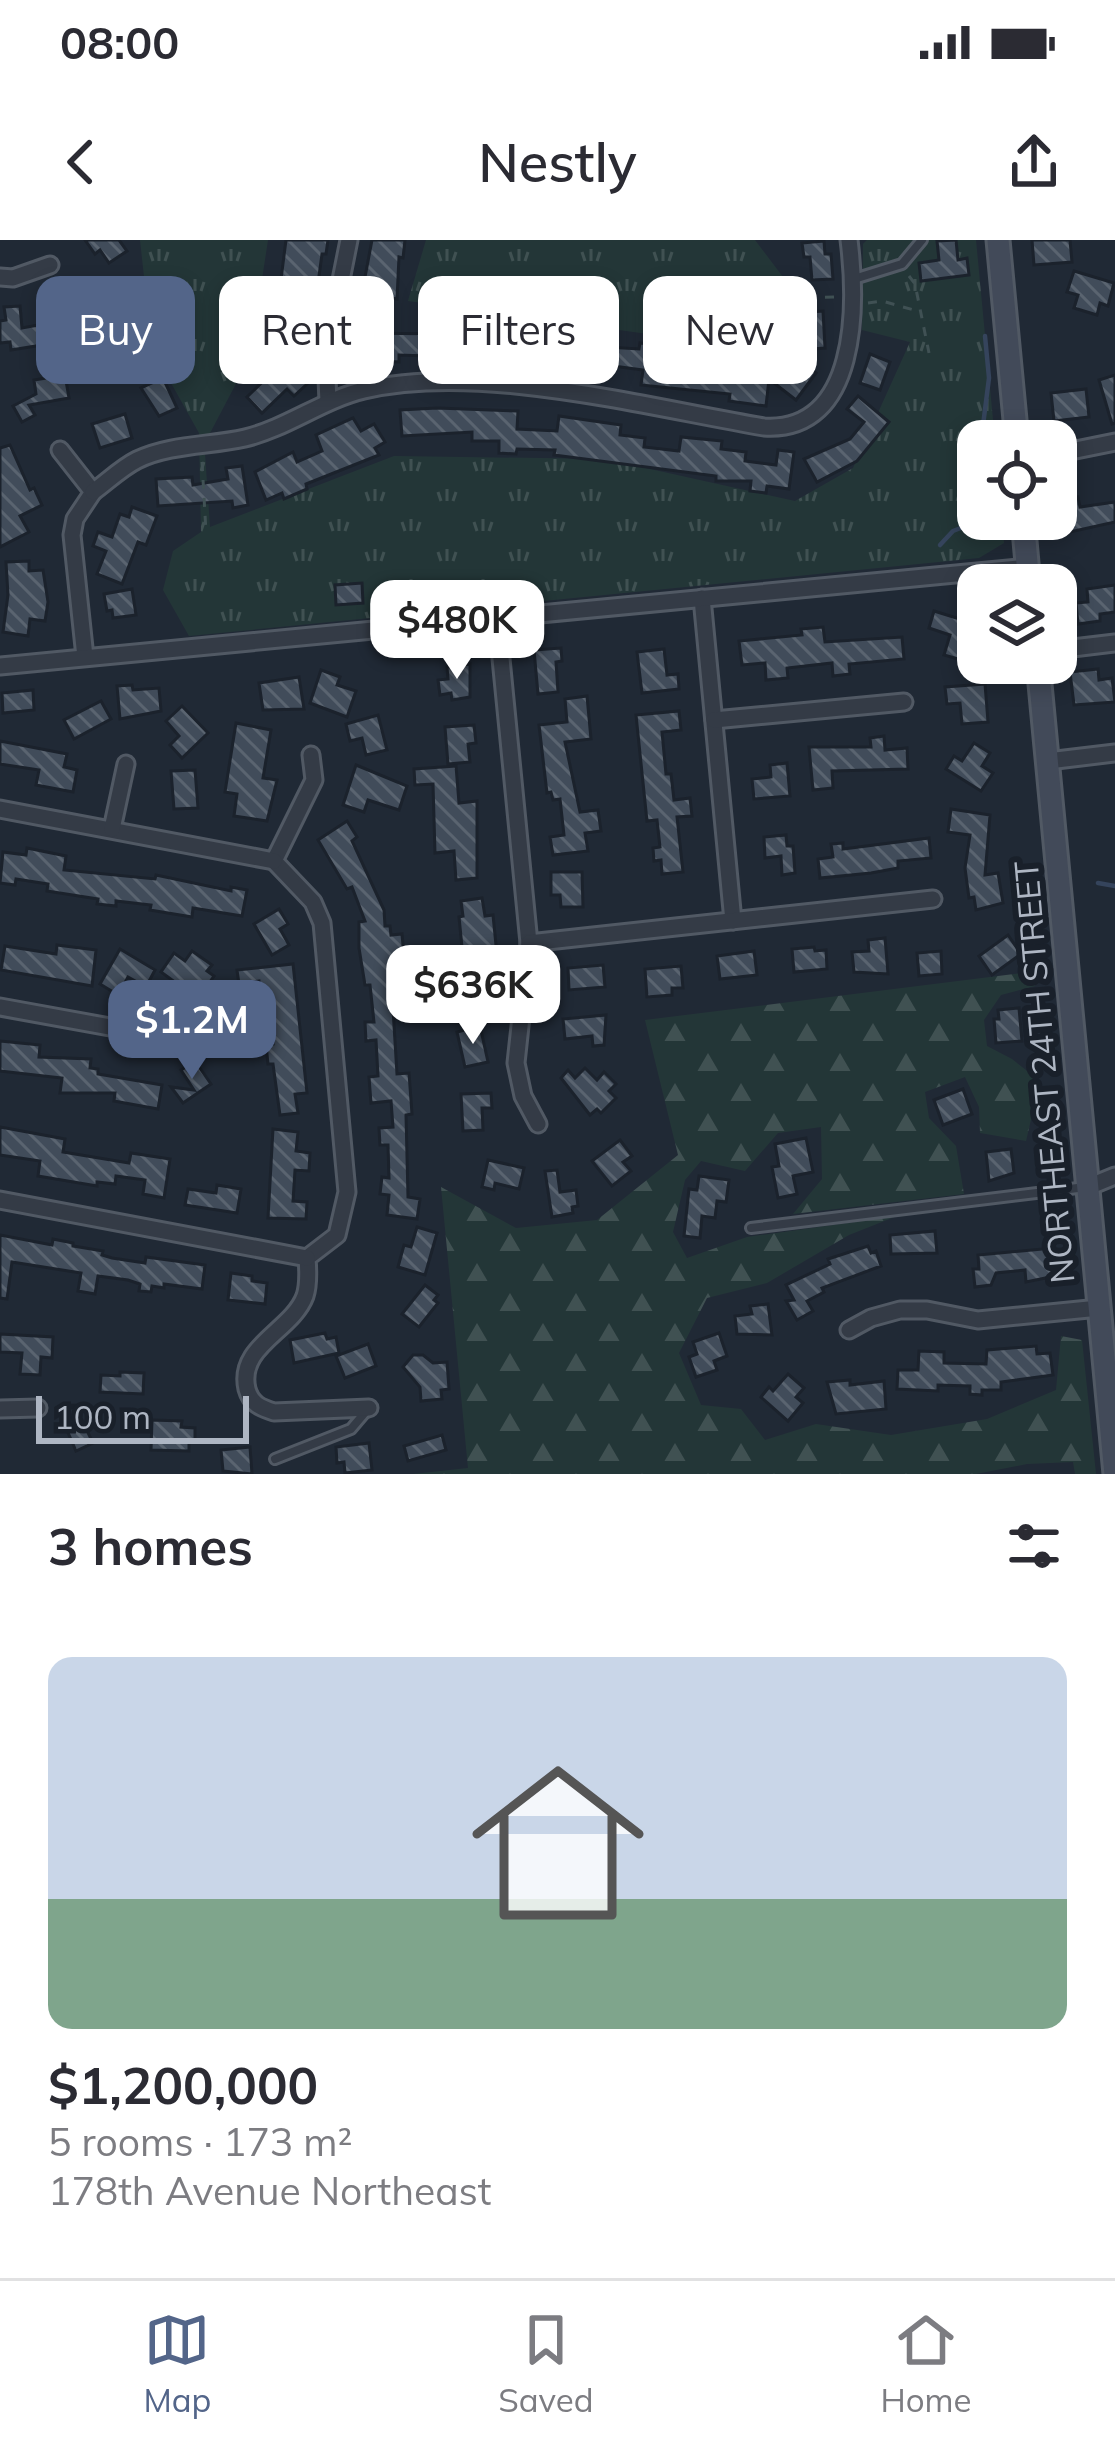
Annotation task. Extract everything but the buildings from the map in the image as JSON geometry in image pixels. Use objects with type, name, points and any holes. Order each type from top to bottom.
[{"type":"main road","points":[[998,240],[1015,420]]},
{"type":"main road","name":"NORTHEAST 24TH STREET","points":[[1041,684],[1115,1473]]},
{"type":"street","points":[[328,402],[326,355],[349,240]]},
{"type":"street","points":[[85,657],[72,535],[75,519],[93,492],[133,462],[152,454],[247,438],[362,390],[440,383],[518,387],[778,428],[811,415],[834,389],[843,368],[853,288],[849,240]]},
{"type":"street","points":[[0,277],[14,278],[50,266]]},
{"type":"street","points":[[1077,450],[1115,442]]},
{"type":"street","points":[[60,450],[93,492]]},
{"type":"street","points":[[0,666],[702,598],[957,581]]},
{"type":"street","points":[[702,598],[733,921]]},
{"type":"street","points":[[497,618],[529,943],[516,1063],[523,1096],[538,1124]]},
{"type":"street","points":[[1077,648],[1115,644]]},
{"type":"street","points":[[714,720],[904,702]]},
{"type":"street","points":[[1048,760],[1115,754]]},
{"type":"street","points":[[274,861],[314,780],[311,755]]},
{"type":"street","points":[[112,829],[126,764]]},
{"type":"street","points":[[0,809],[274,861],[313,902],[322,922],[347,1192],[338,1234],[307,1258],[0,1200]]},
{"type":"street","points":[[529,943],[933,898]]},
{"type":"street","points":[[0,1006],[142,1033]]},
{"type":"street","points":[[1088,1186],[1115,1176]]},
{"type":"street","points":[[307,1258],[306,1295],[245,1367],[250,1399],[274,1412],[369,1408]]},
{"type":"street","points":[[849,1330],[900,1310],[978,1320],[1099,1308]]},
{"type":"street","points":[[0,1409],[38,1408]]},
{"type":"lane","points":[[853,288],[902,264],[922,240]]},
{"type":"lane","points":[[751,1228],[1088,1186]]},
{"type":"lane","points":[[275,1459],[351,1429],[369,1408]]},
{"type":"path","points":[[902,264],[915,284],[929,353]]},
{"type":"path","points":[[817,292],[853,288],[864,303],[882,301],[921,312]]},
{"type":"path","points":[[201,445],[206,532]]},
{"type":"green space","points":[[140,240],[268,240],[262,276],[219,276],[219,384],[236,384],[209,435],[205,454],[210,527],[394,456],[605,459],[795,501],[853,468],[910,342],[862,330],[863,244],[867,240],[976,240],[993,420],[957,420],[957,540],[1004,543],[979,558],[189,636],[163,590],[173,551],[201,532],[199,433],[172,384],[195,384],[195,276],[144,276]]},
{"type":"green space","points":[[426,240],[755,240],[782,276],[643,276],[643,333],[619,330],[619,276],[418,276],[418,302],[408,301]]},
{"type":"green space","points":[[1038,971],[1035,986],[1001,995],[984,1020],[987,1046],[1040,1081],[1026,1141],[980,1133],[979,1107],[965,1077],[925,1092],[929,1118],[956,1146],[964,1194],[793,1214],[822,1179],[821,1127],[778,1133],[745,1171],[701,1161],[685,1180],[673,1232],[687,1258],[747,1237],[897,1216],[849,1235],[767,1283],[707,1298],[679,1353],[701,1405],[741,1409],[765,1440],[816,1424],[891,1435],[987,1419],[1056,1390],[1061,1336],[1082,1340],[1096,1474],[1075,1474],[1073,1462],[1027,1464],[976,1474],[413,1474],[468,1468],[441,1187],[516,1228],[597,1220],[678,1155],[645,1020]]},
{"type":"waterway","points":[[984,420],[989,378],[985,336]]},
{"type":"waterway","points":[[940,545],[957,529]]},
{"type":"waterway","points":[[1098,883],[1115,886]]}]
